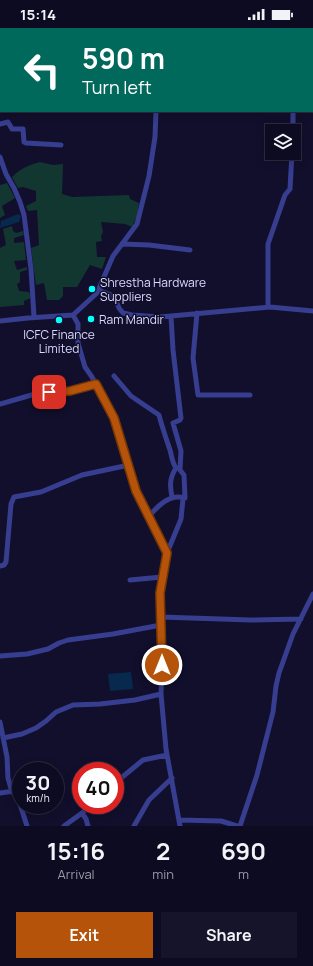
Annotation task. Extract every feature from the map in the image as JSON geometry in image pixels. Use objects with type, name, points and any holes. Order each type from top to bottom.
[{"type":"street","points":[[0,321],[34,317],[73,315],[86,304],[98,290],[112,256],[137,224],[149,176],[155,137],[156,112]]},
{"type":"street","points":[[293,112],[293,124]]},
{"type":"street","points":[[0,124],[8,122],[12,130],[23,129],[24,142],[26,143],[61,145]]},
{"type":"street","points":[[0,157],[6,174],[20,202],[24,215],[31,269],[34,317]]},
{"type":"street","points":[[268,307],[268,244],[285,195],[290,189],[292,160]]},
{"type":"street","points":[[122,244],[150,245],[190,250]]},
{"type":"street","points":[[98,290],[111,295],[123,313],[132,315],[160,317],[268,307],[313,311]]},
{"type":"street","points":[[197,313],[193,358],[198,394],[250,395]]},
{"type":"street","points":[[73,315],[79,328],[78,338],[85,367],[114,418],[136,491],[167,553]]},
{"type":"street","points":[[171,316],[173,350],[181,418],[173,423],[181,451],[180,470],[184,476],[185,498],[183,499],[181,518],[167,553],[160,593],[163,650],[161,694],[167,755],[180,826]]},
{"type":"street","points":[[114,376],[131,396],[159,415],[172,456],[172,463],[176,468],[171,475],[170,483],[172,497]]},
{"type":"street","points":[[0,404],[42,392],[70,391],[96,384]]},
{"type":"street","points":[[0,566],[4,565],[6,562],[11,504],[14,496],[41,492],[82,475],[128,464]]},
{"type":"street","points":[[149,516],[172,497],[177,495],[185,498]]},
{"type":"street","points":[[130,580],[162,577]]},
{"type":"street","points":[[179,820],[221,821],[239,826],[257,775],[273,712],[276,686],[280,673],[293,634],[313,594]]},
{"type":"street","points":[[161,618],[250,620],[301,619]]},
{"type":"street","points":[[0,656],[33,653],[48,649],[68,640],[113,634],[161,625]]},
{"type":"street","points":[[3,738],[22,734],[36,728],[56,712],[73,705],[135,700],[161,694]]},
{"type":"street","points":[[0,722],[7,757],[8,778],[12,792],[0,793]]},
{"type":"street","points":[[124,776],[143,760],[167,755]]},
{"type":"street","points":[[134,826],[149,800],[172,778]]},
{"type":"street","points":[[23,814],[27,826]]},
{"type":"street","points":[[64,826],[81,814]]},
{"type":"street","points":[[83,814],[88,826]]},
{"type":"green space","points":[[40,162],[53,165],[63,164],[62,194],[72,197],[129,195],[130,199],[139,203],[137,216],[132,227],[125,224],[101,222],[103,232],[101,236],[102,241],[96,242],[97,257],[106,257],[102,269],[90,265],[77,287],[63,287],[63,296],[59,300],[47,300],[44,283],[36,285],[31,248],[39,245],[37,210],[28,211],[26,206],[36,201],[36,191],[23,187],[18,188],[12,177],[24,168]]},
{"type":"green space","points":[[7,183],[15,198],[2,206],[5,215],[0,218],[0,185]]},
{"type":"green space","points":[[12,226],[13,231],[16,233],[23,231],[24,235],[14,238],[14,243],[24,242],[26,260],[14,261],[17,270],[27,267],[27,270],[20,272],[20,282],[17,284],[19,291],[29,292],[31,298],[24,301],[24,305],[0,307],[0,248],[6,245],[3,229]]},
{"type":"water","points":[[18,214],[21,216],[19,222],[0,228],[1,221]]},
{"type":"water","points":[[131,672],[133,689],[110,691],[108,674]]},
{"type":"place","name":"Shrestha Hardware Suppliers","points":[[92,289]]},
{"type":"place","name":"Ram Mandir","points":[[91,319]]},
{"type":"place","name":"ICFC Finance Limited","points":[[59,320]]},
{"type":"route","points":[[49,392],[70,391],[96,384],[114,418],[136,491],[167,553],[160,593],[163,650],[162,665]]}]
